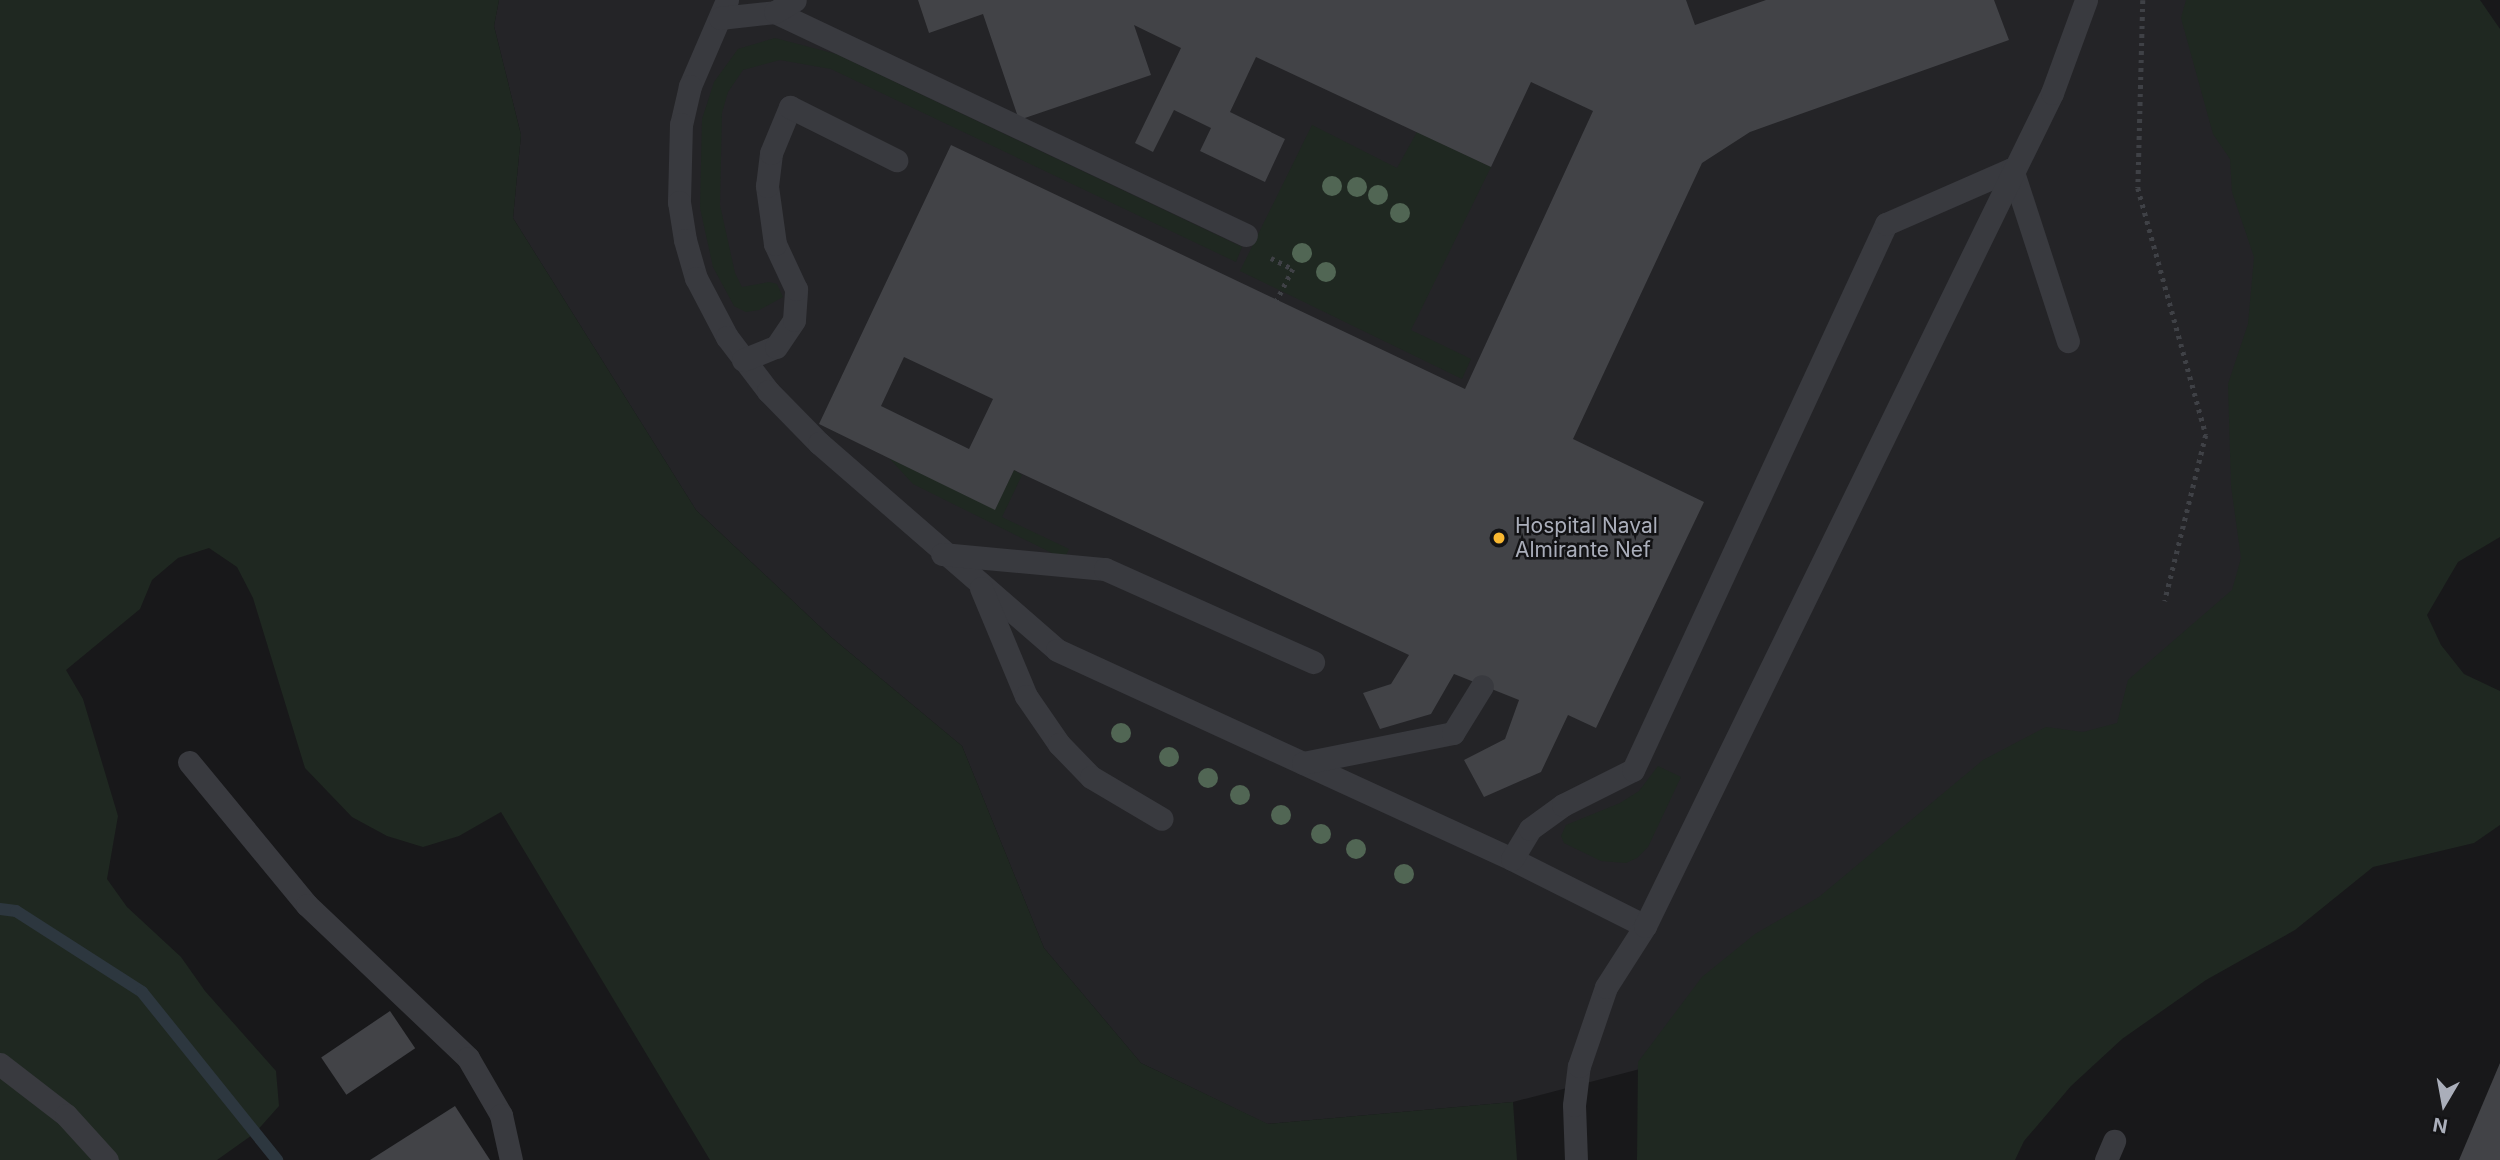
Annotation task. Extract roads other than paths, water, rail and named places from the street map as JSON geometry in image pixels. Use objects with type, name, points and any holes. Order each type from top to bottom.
[{"type":"lane","points":[[1576,1160],[1574,1105],[1579,1066],[1606,987],[1645,926],[2012,169],[2052,93],[2086,0]]},
{"type":"lane","points":[[1246,235],[785,6],[723,9],[690,86],[680,137],[679,202],[696,278],[743,360],[819,443],[942,554],[1057,650],[1512,859],[1645,926]]},
{"type":"lane","points":[[743,360],[775,346],[794,320],[796,289],[775,244],[767,186],[771,153],[790,107],[896,160]]},
{"type":"lane","points":[[2012,169],[2068,341]]},
{"type":"lane","points":[[1512,859],[1530,829],[1563,805],[1633,770],[1886,224],[2012,169]]},
{"type":"lane","points":[[942,554],[1105,569],[1313,663]]},
{"type":"lane","points":[[980,587],[1026,696],[1059,744],[1091,777],[1162,820]]},
{"type":"lane","points":[[1303,762],[1453,733],[1482,686]]},
{"type":"lane","points":[[190,762],[307,905],[468,1059],[501,1115],[511,1160]]},
{"type":"lane","points":[[0,1064],[66,1115],[107,1160]]},
{"type":"waterway","points":[[0,909],[16,911],[142,992],[277,1160]]},
{"type":"place","name":"Hospital Naval Almirante Nef","points":[[1499,538]]}]
